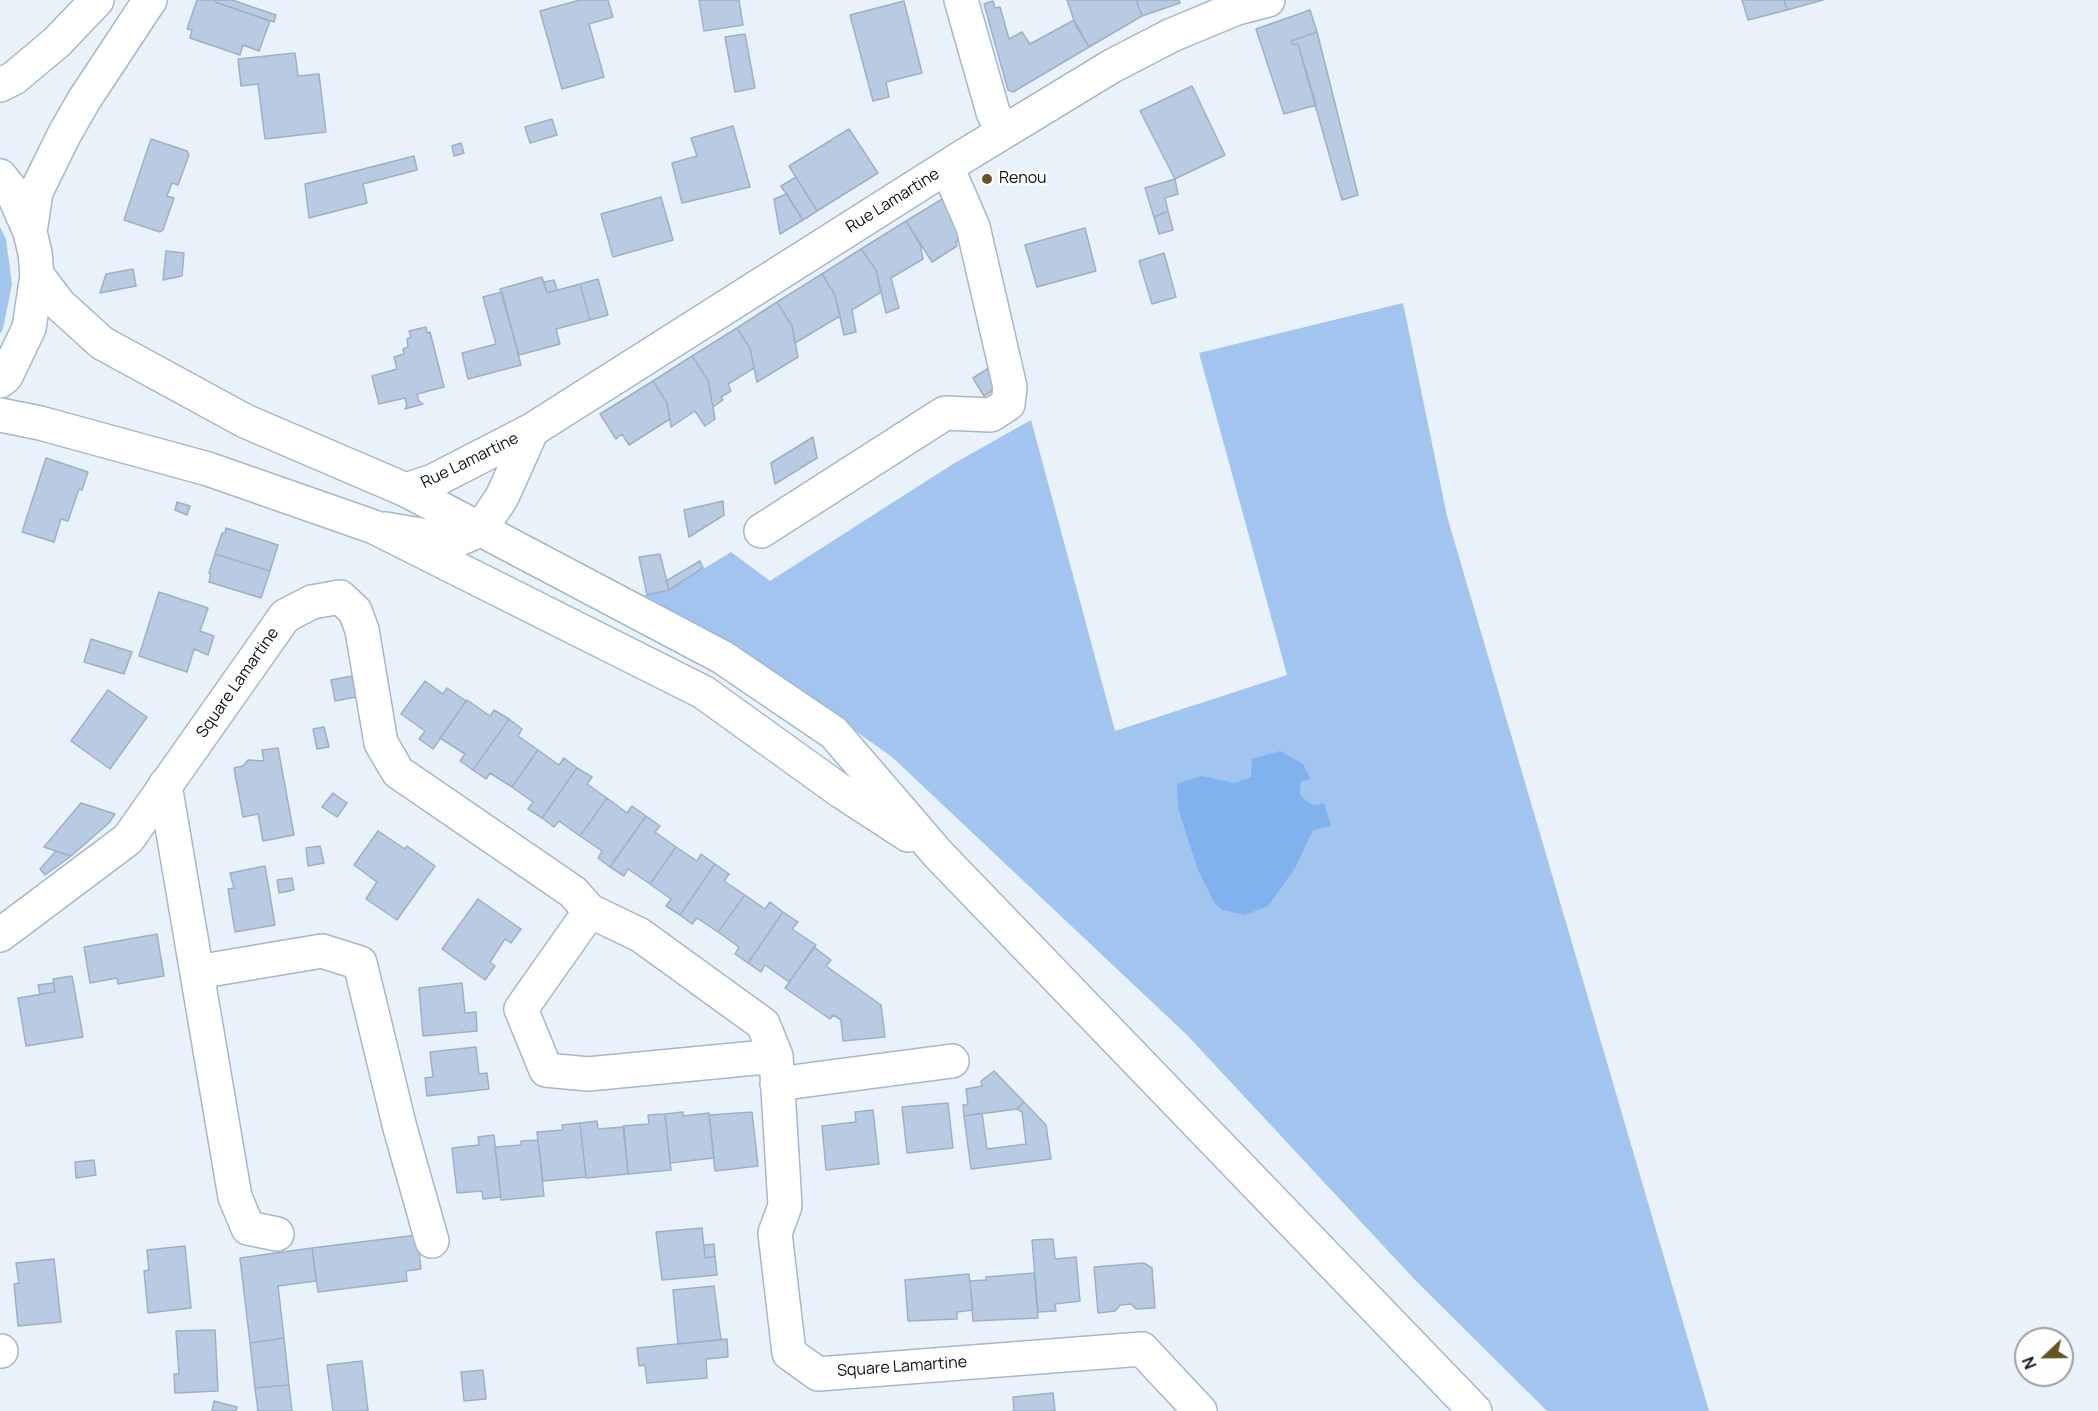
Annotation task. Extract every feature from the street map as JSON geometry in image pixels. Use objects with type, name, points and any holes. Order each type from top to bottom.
[{"type":"main road","points":[[0,85],[14,78],[57,42],[97,0]]},
{"type":"main road","points":[[30,232],[36,192],[64,135],[84,100],[150,0]]},
{"type":"main road","points":[[961,0],[993,112],[1002,132]]},
{"type":"main road","name":"Rue Lamartine","points":[[406,490],[433,481],[532,430],[1002,132],[1112,66],[1172,35],[1237,8],[1268,0]]},
{"type":"main road","points":[[761,531],[945,413],[991,415],[1008,404],[1010,387],[973,226],[947,167]]},
{"type":"main road","points":[[0,176],[12,191],[30,232],[37,275],[29,328],[6,376],[0,381]]},
{"type":"main road","points":[[37,275],[59,304],[102,343],[244,421],[406,490],[722,657],[834,733],[938,854],[1475,1411]]},
{"type":"main road","points":[[0,415],[40,423],[208,469],[374,527],[703,692],[842,792],[938,854]]},
{"type":"main road","name":"Rue Lamartine","points":[[480,530],[502,497],[532,430]]},
{"type":"main road","points":[[374,527],[455,541],[480,530]]},
{"type":"main road","name":"Square Lamartine","points":[[0,935],[128,839],[285,616],[312,602],[340,597],[355,611],[362,630],[381,743],[398,772],[573,892],[590,911],[640,935],[763,1024],[776,1070],[785,1206],[775,1233],[789,1353],[818,1374],[1142,1349],[1200,1411]]},
{"type":"main road","points":[[165,785],[235,1197],[248,1228],[278,1234]]},
{"type":"main road","points":[[590,911],[521,1009],[546,1070],[588,1074],[776,1070],[952,1061]]},
{"type":"main road","points":[[197,972],[322,951],[360,963],[400,1128],[432,1241]]},
{"type":"shaded area","points":[[0,227],[6,239],[12,284],[0,334]]},
{"type":"shaded area","points":[[1403,303],[1447,516],[1709,1411],[1547,1411],[1416,1281],[1187,1035],[892,757],[735,645],[641,596],[669,590],[731,552],[770,581],[953,464],[1031,420],[1115,731],[1287,675],[1199,353]]},
{"type":"shaded area","points":[[1280,751],[1303,764],[1311,779],[1301,782],[1300,794],[1314,805],[1324,803],[1331,826],[1313,830],[1295,868],[1268,906],[1245,915],[1223,910],[1215,904],[1198,870],[1178,808],[1177,784],[1201,776],[1235,783],[1251,777],[1252,759]]},
{"type":"building","points":[[197,0],[216,0],[215,2],[270,21],[259,51],[243,45],[240,55],[190,38],[192,30],[187,29]]},
{"type":"building","points":[[216,0],[232,0],[276,15],[274,22],[215,2]]},
{"type":"building","points":[[580,0],[608,0],[613,17],[589,24],[604,77],[562,89],[540,11]]},
{"type":"building","points":[[699,0],[739,0],[743,25],[704,31]]},
{"type":"building","points":[[1067,0],[1136,0],[1142,16],[1089,47],[1076,26]]},
{"type":"building","points":[[1136,0],[1179,0],[1180,3],[1142,16]]},
{"type":"building","points":[[1742,0],[1784,0],[1787,10],[1748,20]]},
{"type":"building","points":[[1784,0],[1823,0],[1787,10]]},
{"type":"building","points":[[904,1],[922,73],[886,82],[889,97],[873,101],[850,15]]},
{"type":"building","points":[[993,1],[995,8],[1000,7],[1009,39],[1022,32],[1030,44],[1074,20],[1089,47],[1013,92],[1008,90],[984,4]]},
{"type":"building","points":[[1310,10],[1317,32],[1291,41],[1293,45],[1298,44],[1316,105],[1284,114],[1256,29]]},
{"type":"building","points":[[1317,32],[1358,195],[1342,200],[1298,44],[1293,45],[1291,41]]},
{"type":"building","points":[[745,34],[755,88],[735,92],[725,37]]},
{"type":"building","points":[[295,53],[298,76],[319,74],[326,132],[265,139],[258,84],[241,86],[238,59]]},
{"type":"building","points":[[1192,86],[1225,155],[1175,179],[1140,111]]},
{"type":"building","points":[[552,119],[557,135],[530,143],[525,127]]},
{"type":"building","points":[[733,126],[750,187],[682,203],[672,163],[697,156],[691,138]]},
{"type":"building","points":[[849,129],[878,173],[817,211],[789,166]]},
{"type":"building","points":[[151,139],[187,151],[189,155],[178,185],[172,183],[167,196],[174,198],[163,230],[160,232],[124,220]]},
{"type":"building","points":[[461,143],[464,153],[454,156],[452,146]]},
{"type":"building","points":[[414,156],[417,170],[363,184],[367,203],[309,218],[305,184]]},
{"type":"building","points":[[796,177],[817,211],[803,220],[781,186]]},
{"type":"building","points":[[1175,179],[1178,194],[1165,198],[1168,211],[1154,217],[1145,188]]},
{"type":"building","points":[[787,194],[803,220],[780,234],[774,199]]},
{"type":"building","points":[[949,195],[967,235],[956,242],[957,246],[932,262],[906,221]]},
{"type":"building","points":[[661,197],[673,240],[613,257],[601,214]]},
{"type":"building","points":[[1168,211],[1173,230],[1159,234],[1154,217]]},
{"type":"building","points":[[906,221],[920,244],[923,259],[891,278],[899,308],[886,313],[876,270],[861,249]]},
{"type":"building","points":[[1085,228],[1096,271],[1037,287],[1025,245]]},
{"type":"building","points":[[861,249],[876,270],[881,292],[852,310],[856,332],[844,335],[835,295],[822,274]]},
{"type":"building","points":[[166,251],[184,253],[182,276],[163,280]]},
{"type":"building","points":[[1164,253],[1176,297],[1152,304],[1139,261]]},
{"type":"building","points":[[133,269],[136,286],[100,293],[106,274]]},
{"type":"building","points":[[822,274],[835,295],[840,316],[795,343],[792,326],[777,302]]},
{"type":"building","points":[[542,277],[547,293],[580,284],[590,320],[556,329],[560,344],[519,355],[500,289]]},
{"type":"building","points":[[598,279],[608,315],[590,320],[580,284]]},
{"type":"building","points":[[554,280],[557,290],[547,293],[544,282]]},
{"type":"building","points":[[502,292],[521,365],[468,379],[462,353],[496,344],[483,297]]},
{"type":"building","points":[[777,302],[792,326],[798,357],[757,382],[750,348],[737,328]]},
{"type":"building","points":[[426,327],[427,333],[430,332],[444,387],[417,394],[419,401],[423,404],[405,409],[407,405],[405,398],[379,404],[372,376],[397,369],[394,357],[404,354],[403,349],[408,347],[407,339],[411,337],[409,331]]},
{"type":"building","points":[[737,328],[750,348],[754,368],[728,384],[731,391],[721,397],[723,400],[713,407],[708,380],[692,356]]},
{"type":"building","points":[[692,356],[708,380],[715,419],[705,426],[695,411],[671,427],[667,403],[653,381]]},
{"type":"building","points":[[992,366],[1003,384],[984,396],[973,378]]},
{"type":"building","points":[[653,381],[667,403],[670,419],[629,445],[622,434],[616,439],[600,414]]},
{"type":"building","points":[[813,437],[817,458],[775,484],[771,463]]},
{"type":"building","points":[[46,458],[88,472],[82,490],[79,489],[68,521],[61,519],[54,542],[22,532]]},
{"type":"building","points":[[723,501],[724,515],[689,537],[684,510]]},
{"type":"building","points":[[177,502],[190,506],[187,515],[175,510]]},
{"type":"building","points":[[226,528],[278,545],[270,571],[215,554]]},
{"type":"building","points":[[215,554],[270,571],[261,598],[209,582],[211,574],[209,573]]},
{"type":"building","points":[[660,554],[669,590],[647,595],[639,557]]},
{"type":"building","points":[[700,561],[703,568],[669,590],[666,581]]},
{"type":"building","points":[[159,592],[208,608],[200,631],[214,636],[208,655],[194,649],[187,672],[139,656]]},
{"type":"building","points":[[91,639],[132,652],[124,674],[84,662]]},
{"type":"building","points":[[352,676],[356,697],[335,701],[331,680]]},
{"type":"building","points":[[425,681],[443,694],[447,688],[466,701],[433,749],[419,739],[425,731],[401,714]]},
{"type":"building","points":[[108,690],[147,717],[110,769],[71,741]]},
{"type":"building","points":[[467,700],[490,716],[494,710],[509,719],[473,770],[460,761],[465,754],[440,738]]},
{"type":"building","points":[[509,719],[522,729],[518,736],[538,750],[512,787],[490,773],[486,779],[473,770]]},
{"type":"building","points":[[324,727],[329,747],[317,749],[313,729]]},
{"type":"building","points":[[278,748],[294,835],[263,841],[258,814],[243,817],[234,768],[243,766],[248,760],[264,761],[262,750]]},
{"type":"building","points":[[538,750],[559,765],[564,758],[577,768],[542,818],[528,809],[533,802],[512,787]]},
{"type":"building","points":[[577,768],[592,777],[587,784],[607,798],[580,836],[559,821],[554,827],[542,818]]},
{"type":"building","points":[[333,793],[347,803],[337,817],[322,807]]},
{"type":"building","points":[[607,798],[627,813],[632,806],[646,816],[610,867],[598,858],[602,851],[580,836]]},
{"type":"building","points":[[81,803],[115,814],[109,823],[71,856],[44,847]]},
{"type":"building","points":[[646,816],[660,826],[655,832],[676,847],[650,884],[628,869],[624,876],[610,867]]},
{"type":"building","points":[[378,831],[405,849],[407,846],[435,866],[397,920],[366,899],[377,882],[354,865]]},
{"type":"building","points":[[320,846],[324,863],[308,866],[306,848]]},
{"type":"building","points":[[676,847],[697,861],[701,854],[715,864],[680,915],[666,906],[671,899],[650,884]]},
{"type":"building","points":[[56,851],[71,856],[45,875],[40,869]]},
{"type":"building","points":[[715,864],[729,874],[724,881],[745,895],[718,932],[697,918],[692,924],[680,915]]},
{"type":"building","points":[[265,866],[275,925],[235,932],[228,889],[234,888],[230,873]]},
{"type":"building","points":[[292,878],[294,890],[279,893],[277,880]]},
{"type":"building","points":[[745,895],[765,909],[770,902],[783,912],[748,963],[735,954],[739,947],[718,932]]},
{"type":"building","points":[[478,899],[521,929],[511,943],[505,939],[490,962],[495,966],[485,980],[442,949]]},
{"type":"building","points":[[783,912],[798,922],[792,929],[816,945],[789,982],[765,965],[761,972],[748,963]]},
{"type":"building","points":[[157,934],[164,976],[118,984],[117,978],[90,983],[84,947]]},
{"type":"building","points":[[814,947],[831,960],[826,966],[881,1005],[885,1037],[843,1041],[841,1020],[833,1015],[830,1019],[785,988]]},
{"type":"building","points":[[72,976],[83,1037],[26,1046],[18,998],[55,992],[53,979]]},
{"type":"building","points":[[54,983],[55,992],[40,994],[38,985]]},
{"type":"building","points":[[462,983],[465,1013],[476,1012],[477,1031],[423,1036],[419,988]]},
{"type":"building","points":[[476,1047],[479,1074],[487,1073],[489,1089],[427,1096],[425,1078],[433,1077],[430,1052]]},
{"type":"building","points":[[994,1071],[1024,1102],[1017,1109],[964,1116],[963,1105],[968,1105],[966,1089],[982,1086],[981,1081]]},
{"type":"building","points":[[1024,1102],[1046,1125],[1051,1159],[971,1169],[964,1116],[982,1113],[987,1149],[1026,1144],[1022,1112],[1017,1109]]},
{"type":"building","points":[[948,1103],[953,1148],[907,1153],[902,1107]]},
{"type":"building","points":[[873,1110],[879,1164],[826,1170],[822,1126],[856,1122],[855,1112]]},
{"type":"building","points":[[683,1112],[683,1116],[709,1113],[714,1158],[670,1163],[665,1114]]},
{"type":"building","points":[[752,1112],[758,1166],[715,1171],[709,1115]]},
{"type":"building","points":[[665,1114],[671,1170],[628,1174],[623,1126],[649,1124],[648,1115]]},
{"type":"building","points":[[597,1121],[598,1129],[624,1127],[628,1174],[586,1178],[580,1123]]},
{"type":"building","points":[[580,1123],[586,1177],[543,1181],[537,1132],[563,1130],[562,1125]]},
{"type":"building","points":[[494,1135],[501,1197],[483,1199],[482,1191],[457,1193],[452,1148],[479,1145],[478,1137]]},
{"type":"building","points":[[538,1140],[544,1196],[501,1200],[495,1147],[521,1145],[521,1141]]},
{"type":"building","points":[[94,1160],[96,1175],[76,1178],[75,1162]]},
{"type":"building","points":[[702,1228],[705,1258],[715,1256],[717,1275],[662,1280],[656,1232]]},
{"type":"building","points":[[417,1235],[421,1269],[406,1271],[407,1281],[318,1292],[312,1248]]},
{"type":"building","points":[[1053,1239],[1055,1259],[1076,1257],[1080,1301],[1055,1304],[1056,1311],[1038,1312],[1032,1240]]},
{"type":"building","points":[[714,1244],[715,1256],[705,1258],[704,1245]]},
{"type":"building","points":[[185,1246],[191,1308],[148,1313],[144,1271],[149,1270],[147,1250]]},
{"type":"building","points":[[312,1248],[316,1281],[278,1286],[284,1338],[250,1343],[240,1258]]},
{"type":"building","points":[[54,1259],[61,1322],[18,1326],[14,1284],[19,1283],[16,1263]]},
{"type":"building","points":[[1144,1263],[1152,1268],[1155,1308],[1136,1309],[1131,1304],[1120,1305],[1115,1311],[1098,1313],[1094,1267]]},
{"type":"building","points":[[1034,1273],[1038,1318],[973,1321],[970,1281],[986,1280],[986,1277]]},
{"type":"building","points":[[969,1274],[973,1310],[957,1312],[957,1319],[908,1321],[905,1280]]},
{"type":"building","points":[[714,1286],[721,1340],[678,1344],[673,1290]]},
{"type":"building","points":[[215,1330],[218,1391],[175,1393],[174,1374],[179,1374],[176,1331]]},
{"type":"building","points":[[284,1338],[289,1385],[255,1388],[250,1343]]},
{"type":"building","points":[[727,1339],[728,1357],[706,1359],[707,1378],[647,1383],[645,1365],[639,1366],[637,1348]]},
{"type":"building","points":[[362,1361],[368,1411],[333,1411],[327,1365]]},
{"type":"building","points":[[483,1370],[486,1399],[464,1401],[461,1372]]},
{"type":"building","points":[[289,1385],[292,1411],[258,1411],[255,1388]]},
{"type":"building","points":[[1053,1393],[1055,1411],[1014,1411],[1013,1397]]},
{"type":"building","points":[[214,1401],[237,1407],[236,1411],[212,1411]]},
{"type":"place","name":"Renou","points":[[987,179]]}]
